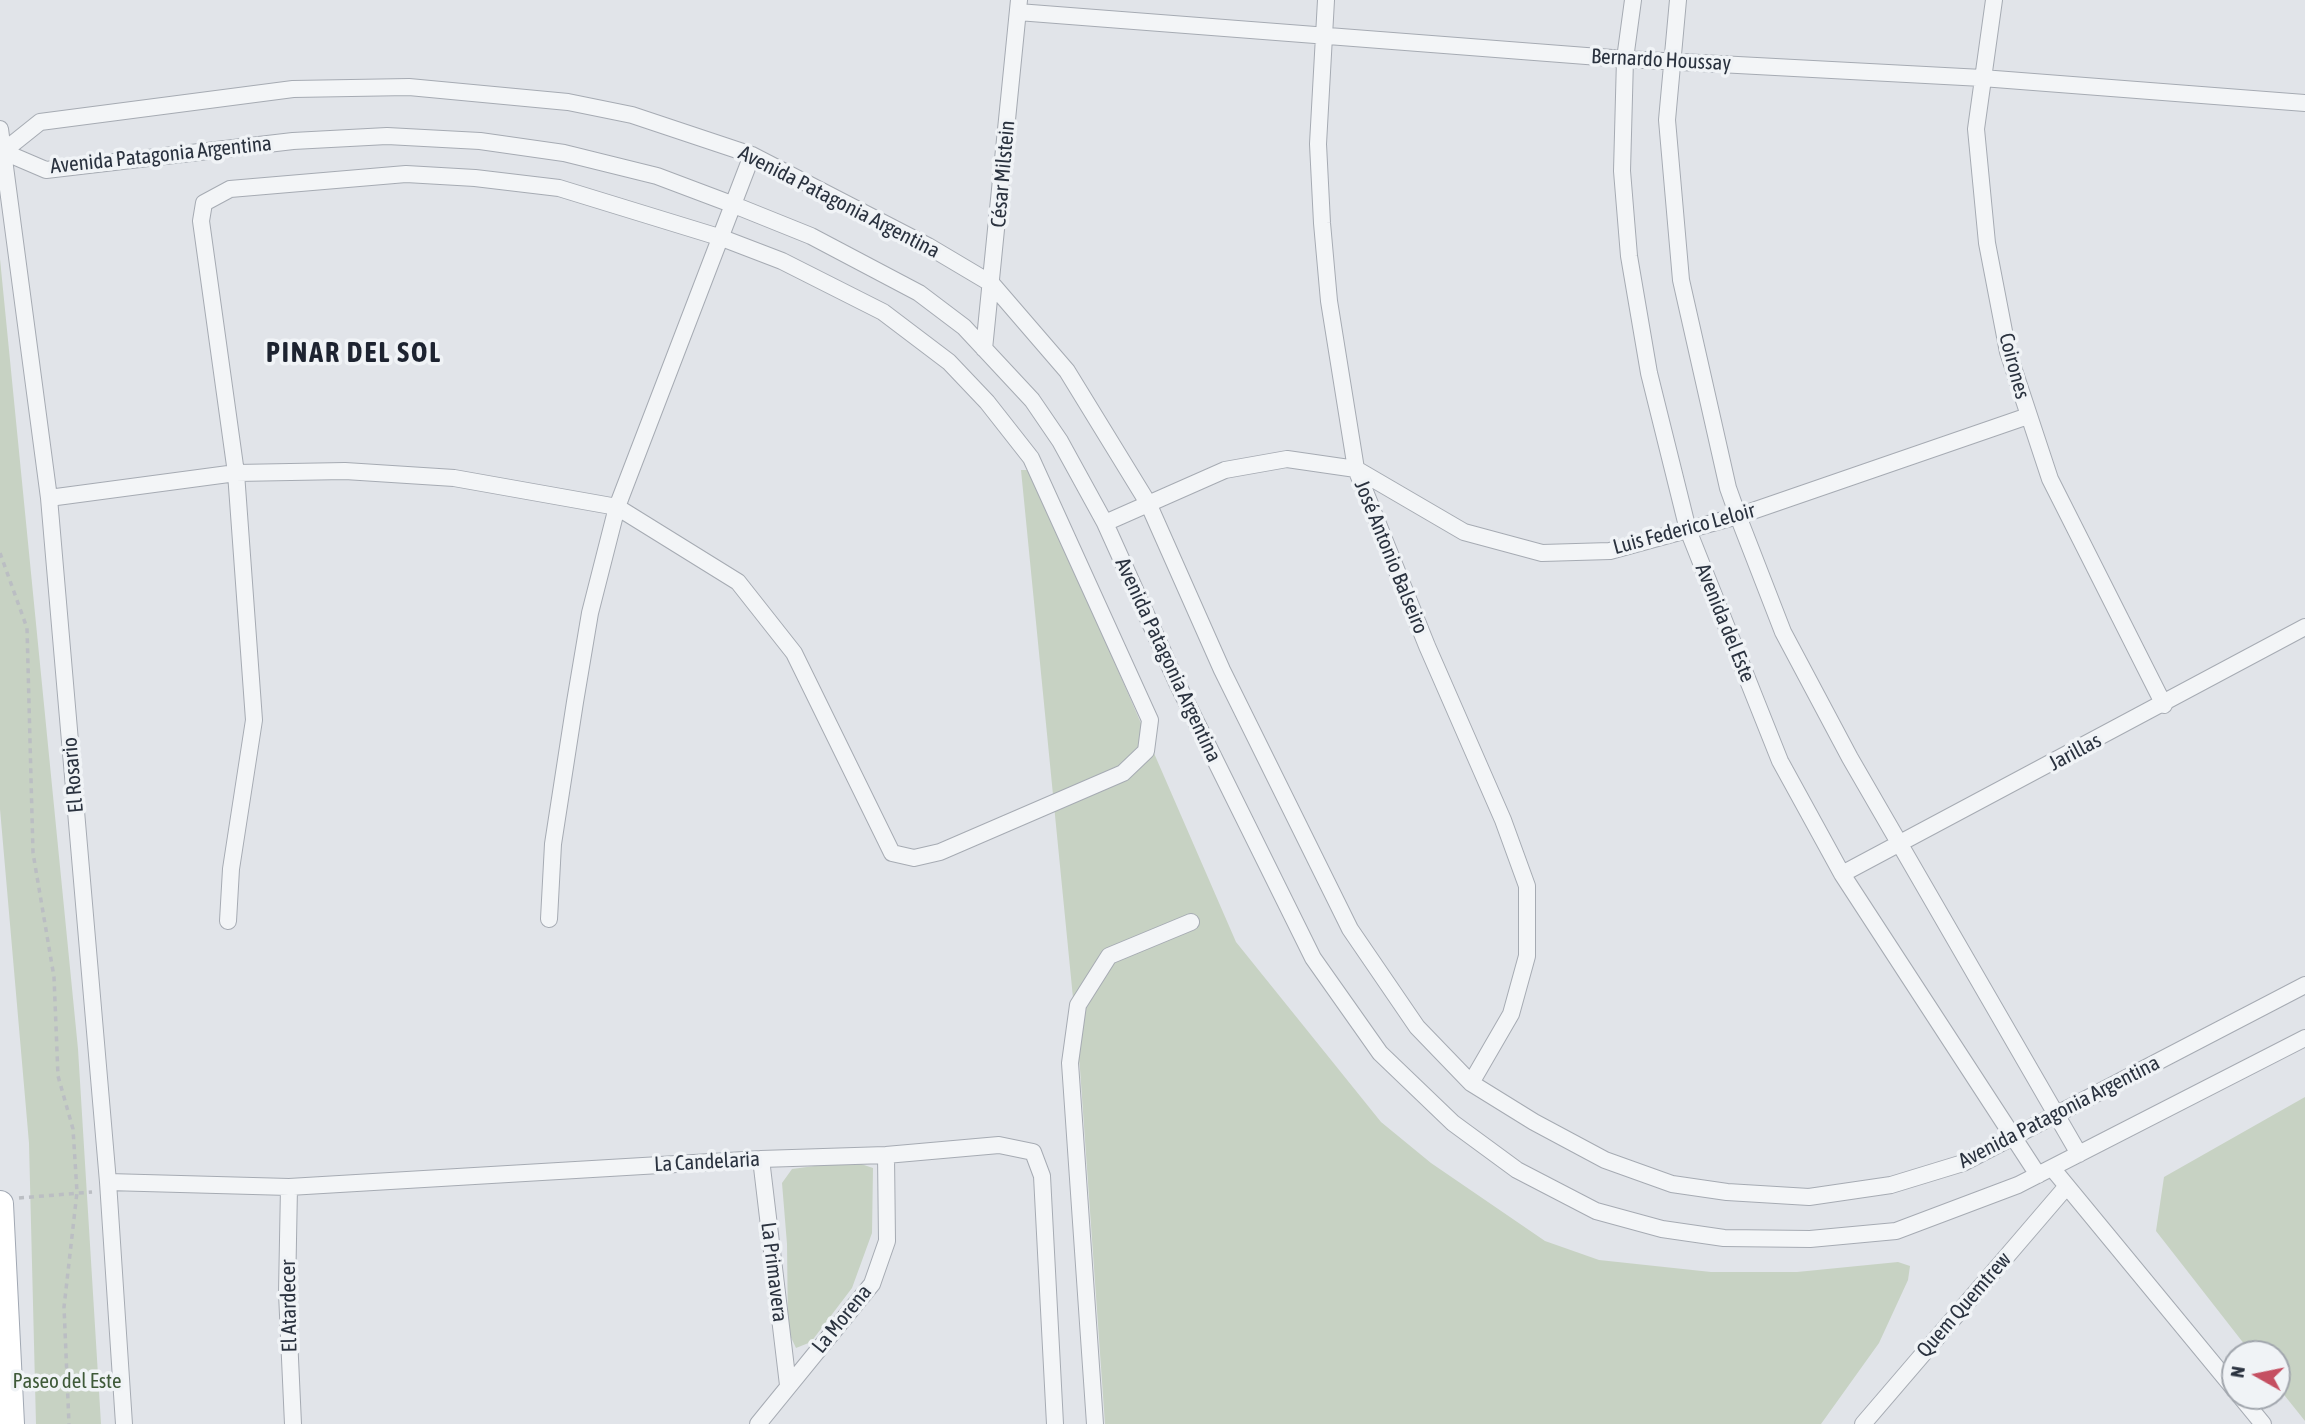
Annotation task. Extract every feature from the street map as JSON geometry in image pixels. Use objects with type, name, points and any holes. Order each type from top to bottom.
[{"type":"main road","points":[[6,1201],[11,1424]]},
{"type":"street","name":"José Antonio Balseiro","points":[[1326,0],[1318,144],[1322,223],[1329,302],[1356,469],[1422,634],[1503,820],[1527,886],[1527,956],[1511,1014],[1471,1083]]},
{"type":"street","name":"Avenida del Este","points":[[1633,0],[1625,59],[1622,171],[1629,256],[1648,373],[1688,530],[1780,761],[1842,874],[2011,1138],[2045,1171],[2067,1186],[2221,1373]]},
{"type":"street","points":[[1678,0],[1667,120],[1681,280],[1728,488],[1783,632],[1900,844],[2079,1154]]},
{"type":"street","name":"Coirones","points":[[1994,0],[1976,129],[1987,243],[2008,352],[2050,479],[2164,705]]},
{"type":"street","name":"Bernardo Houssay","points":[[1019,6],[1322,36],[1625,59],[1982,78],[2305,103]]},
{"type":"street","name":"César Milstein","points":[[984,349],[1019,6]]},
{"type":"street","name":"Avenida Patagonia Argentina","points":[[2305,985],[1963,1163],[1891,1185],[1809,1197],[1727,1192],[1672,1184],[1605,1160],[1471,1083],[1417,1027],[1350,929],[1222,670],[1148,503],[1067,371],[992,284],[928,246],[752,155],[632,114],[496,93],[409,88],[293,89],[40,122],[2,153],[46,170],[293,141],[387,136],[480,141],[564,153],[657,176],[734,205],[811,236],[919,293],[964,327],[1032,400],[1060,441],[1105,523],[1178,685],[1313,958],[1380,1053],[1453,1123],[1517,1170],[1595,1211],[1662,1229],[1724,1238],[1810,1239],[1896,1231],[2045,1171],[2305,1038]]},
{"type":"street","name":"El Rosario","points":[[0,129],[49,498],[108,1187],[124,1424]]},
{"type":"street","points":[[549,919],[553,844],[575,702],[590,614],[617,507],[752,155]]},
{"type":"street","points":[[49,498],[236,473],[345,471],[454,478],[617,507],[738,582],[794,653],[892,853],[914,858],[940,852],[1123,773],[1146,751],[1150,720],[1031,458],[988,402],[949,362],[883,312],[782,261],[722,237],[559,188],[475,178],[406,174],[230,189],[204,203],[201,221],[236,473],[254,720],[231,869],[229,921]]},
{"type":"street","name":"Luis Federico Leloir","points":[[1105,523],[1225,470],[1287,459],[1356,469],[1464,533],[1542,553],[1610,551],[1738,516],[2028,416]]},
{"type":"street","name":"Jarillas","points":[[1842,874],[2164,705],[2305,627]]},
{"type":"street","points":[[1095,1424],[1070,1063],[1078,1005],[1109,956],[1191,922]]},
{"type":"street","name":"La Candelaria","points":[[108,1187],[289,1187],[761,1159],[886,1155],[999,1145],[1033,1153],[1042,1176],[1055,1424]]},
{"type":"street","name":"La Morena","points":[[758,1424],[872,1284],[887,1241],[886,1155]]},
{"type":"street","name":"La Primavera","points":[[761,1159],[788,1385]]},
{"type":"street","name":"Quem Quemtrew","points":[[1863,1424],[2067,1186]]},
{"type":"street","name":"El Atardecer","points":[[289,1187],[287,1293],[293,1424]]},
{"type":"street","points":[[2252,1410],[2263,1424]]},
{"type":"path","points":[[0,553],[27,628],[33,853],[54,977],[58,1076],[73,1129],[77,1192],[64,1307],[69,1424]]},
{"type":"path","points":[[6,1201],[108,1187]]},
{"type":"green space","name":"Paseo del Este","points":[[0,259],[78,1049],[101,1424],[36,1424],[29,1143],[0,809]]},
{"type":"green space","points":[[1021,470],[1031,470],[1236,942],[1381,1122],[1431,1163],[1545,1241],[1599,1260],[1711,1272],[1797,1272],[1898,1262],[1910,1266],[1908,1280],[1879,1343],[1821,1424],[1105,1424],[1080,1069]]},
{"type":"green space","points":[[2305,1097],[2305,1421],[2291,1404],[2291,1340],[2241,1340],[2156,1231],[2164,1177]]},
{"type":"green space","points":[[852,1161],[873,1168],[872,1233],[852,1288],[811,1342],[796,1348],[788,1331],[787,1244],[782,1183],[792,1169]]},
{"type":"district","name":"PINAR DEL SOL","points":[[354,353]]}]
